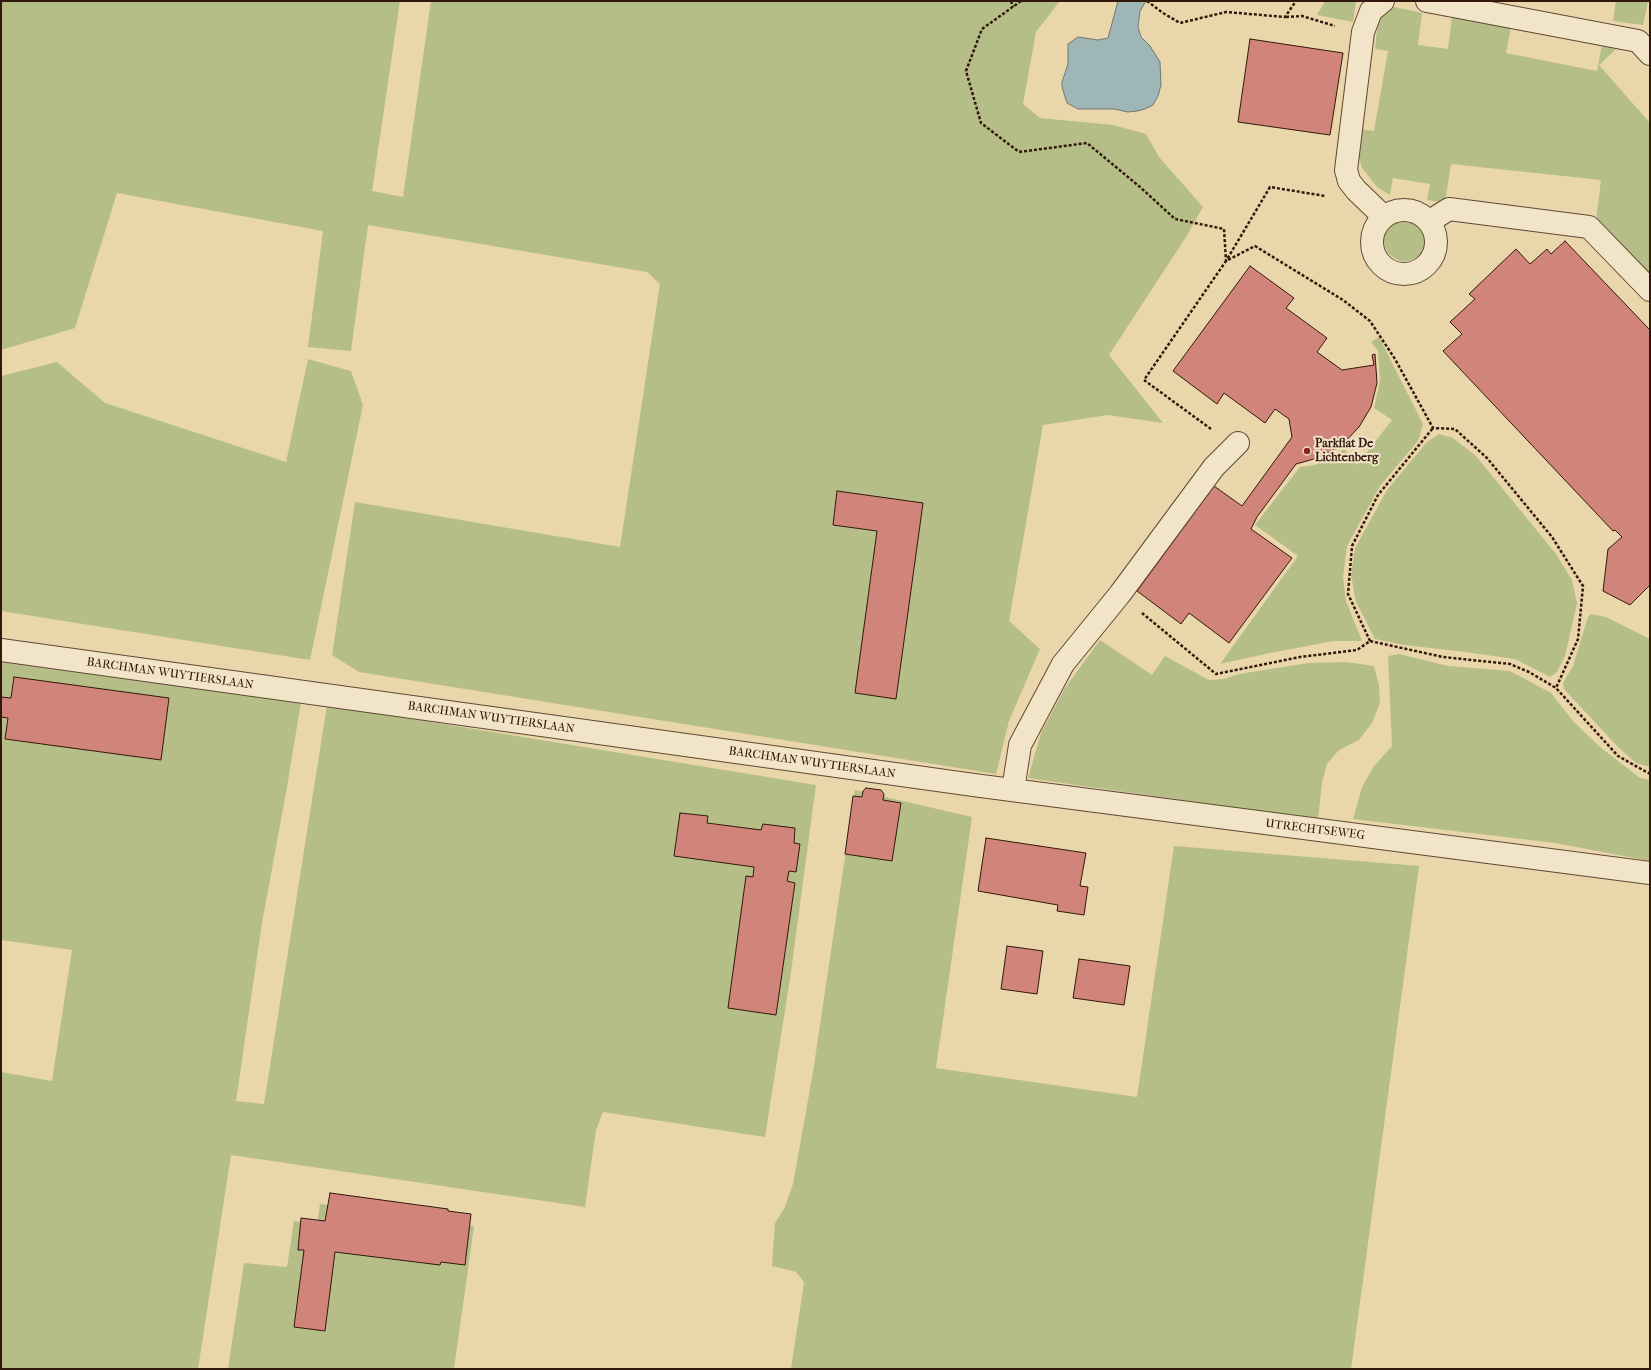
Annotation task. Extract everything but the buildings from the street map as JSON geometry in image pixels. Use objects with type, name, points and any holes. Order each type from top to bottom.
[{"type":"lane","points":[[1383,1],[1371,11],[1363,32],[1346,170],[1349,181],[1356,190],[1384,217]]},
{"type":"lane","points":[[1427,1],[1646,43]]},
{"type":"lane","points":[[1430,221],[1449,209],[1590,227],[1650,290]]},
{"type":"lane","points":[[1408,210],[1420,213],[1430,221],[1436,233],[1437,245],[1433,258],[1425,267],[1414,274],[1401,275],[1389,271],[1379,263],[1373,252],[1372,239],[1376,226],[1384,217],[1395,211],[1408,210]]},
{"type":"lane","points":[[1013,790],[1020,745],[1063,664],[1120,594],[1210,473],[1238,443]]},
{"type":"lane","name":"BARCHMAN WUYTIERSLAAN","points":[[1,650],[981,786]]},
{"type":"lane","name":"UTRECHTSEWEG","points":[[981,786],[1650,873]]},
{"type":"path","points":[[1011,1],[1013,7]]},
{"type":"path","points":[[1021,1],[982,29],[966,71],[981,123],[1019,152],[1088,143],[1175,219],[1224,230],[1226,260]]},
{"type":"path","points":[[1147,1],[1163,13],[1180,22],[1226,12],[1285,17],[1302,16],[1363,32]]},
{"type":"path","points":[[1285,17],[1296,1]]},
{"type":"path","points":[[1238,443],[1220,435],[1144,380],[1226,260],[1270,187],[1338,198],[1356,190]]},
{"type":"path","points":[[1226,260],[1255,246],[1343,300],[1370,321],[1395,359],[1433,428]]},
{"type":"path","points":[[1370,641],[1348,594],[1352,546],[1378,495],[1433,428]]},
{"type":"path","points":[[1433,428],[1455,429],[1486,458],[1552,537],[1583,586],[1578,639],[1556,688]]},
{"type":"path","points":[[1120,594],[1216,674],[1300,657],[1357,650],[1370,641],[1443,657],[1510,664],[1529,672],[1556,688],[1618,756],[1650,774]]},
{"type":"green space","points":[[1,1],[400,1],[372,191],[403,197],[431,1],[1060,1],[1036,32],[1023,104],[1040,118],[1113,125],[1146,134],[1159,157],[1203,207],[1186,237],[1109,355],[1163,423],[1108,415],[1043,425],[1009,621],[1040,649],[1009,721],[996,774],[359,672],[332,655],[355,502],[620,547],[660,284],[647,272],[368,225],[351,351],[308,347],[323,231],[117,193],[75,328],[1,350]]},
{"type":"green space","points":[[1325,1],[1356,1],[1353,22],[1317,15]]},
{"type":"green space","points":[[1616,1],[1648,1],[1643,25],[1613,21]]},
{"type":"green space","points":[[1394,7],[1422,13],[1418,45],[1448,49],[1452,17],[1511,27],[1506,53],[1597,71],[1602,45],[1616,49],[1599,65],[1650,123],[1650,279],[1596,221],[1601,180],[1451,164],[1445,203],[1427,200],[1430,184],[1393,178],[1390,195],[1377,187],[1362,168],[1357,151],[1361,129],[1374,131],[1388,51],[1375,49],[1378,21],[1383,13]]},
{"type":"green space","points":[[1401,219],[1409,219],[1417,222],[1423,228],[1426,240],[1423,252],[1417,258],[1409,261],[1401,261],[1393,258],[1387,252],[1384,244],[1384,236],[1387,228],[1393,222]]},
{"type":"green space","points":[[1379,337],[1423,424],[1418,441],[1380,486],[1347,546],[1343,577],[1346,601],[1362,641],[1334,641],[1220,664],[1298,556],[1255,525],[1300,467],[1315,465],[1344,449],[1357,465],[1392,420],[1374,408],[1380,381],[1378,351],[1371,342]]},
{"type":"green space","points":[[308,359],[351,371],[363,405],[310,660],[1,611],[1,376],[57,362],[105,403],[286,462]]},
{"type":"green space","points":[[1439,434],[1453,438],[1476,456],[1556,554],[1572,580],[1577,604],[1565,656],[1557,672],[1550,677],[1515,659],[1404,645],[1375,639],[1356,602],[1351,575],[1355,548],[1387,490],[1427,442]]},
{"type":"green space","points":[[1591,614],[1606,617],[1650,639],[1650,767],[1636,763],[1618,747],[1564,689],[1563,683],[1573,666],[1588,617]]},
{"type":"green space","points":[[1100,640],[1152,675],[1165,656],[1209,680],[1224,679],[1239,674],[1309,663],[1346,662],[1374,666],[1379,686],[1380,703],[1372,723],[1359,740],[1339,750],[1327,764],[1322,782],[1318,820],[1028,778],[1041,733],[1065,688]]},
{"type":"green space","points":[[1,652],[301,702],[262,923],[236,1101],[264,1104],[327,705],[816,785],[791,972],[765,1137],[603,1112],[596,1130],[585,1207],[231,1155],[198,1369],[1,1369],[1,1072],[52,1081],[72,950],[1,940]]},
{"type":"green space","points":[[1399,654],[1448,666],[1510,671],[1551,693],[1573,721],[1600,747],[1640,778],[1650,780],[1650,861],[1555,843],[1353,819],[1362,787],[1374,766],[1392,746],[1388,656]]},
{"type":"green space","points":[[855,790],[972,817],[936,1068],[1137,1097],[1174,846],[1419,866],[1351,1369],[791,1369],[804,1282],[796,1272],[772,1266],[775,1223],[784,1209],[793,1184],[813,1072]]},
{"type":"green space","points":[[320,1204],[474,1226],[454,1369],[228,1369],[244,1263],[287,1267],[294,1221],[317,1224]]},
{"type":"water","points":[[1118,1],[1146,1],[1140,11],[1138,27],[1141,37],[1150,46],[1160,62],[1161,85],[1158,96],[1153,105],[1137,111],[1128,112],[1114,109],[1078,109],[1067,103],[1062,87],[1062,82],[1068,64],[1068,44],[1078,37],[1098,40],[1108,38]]},
{"type":"place","name":"Parkflat De Lichtenberg","points":[[1307,451]]}]
